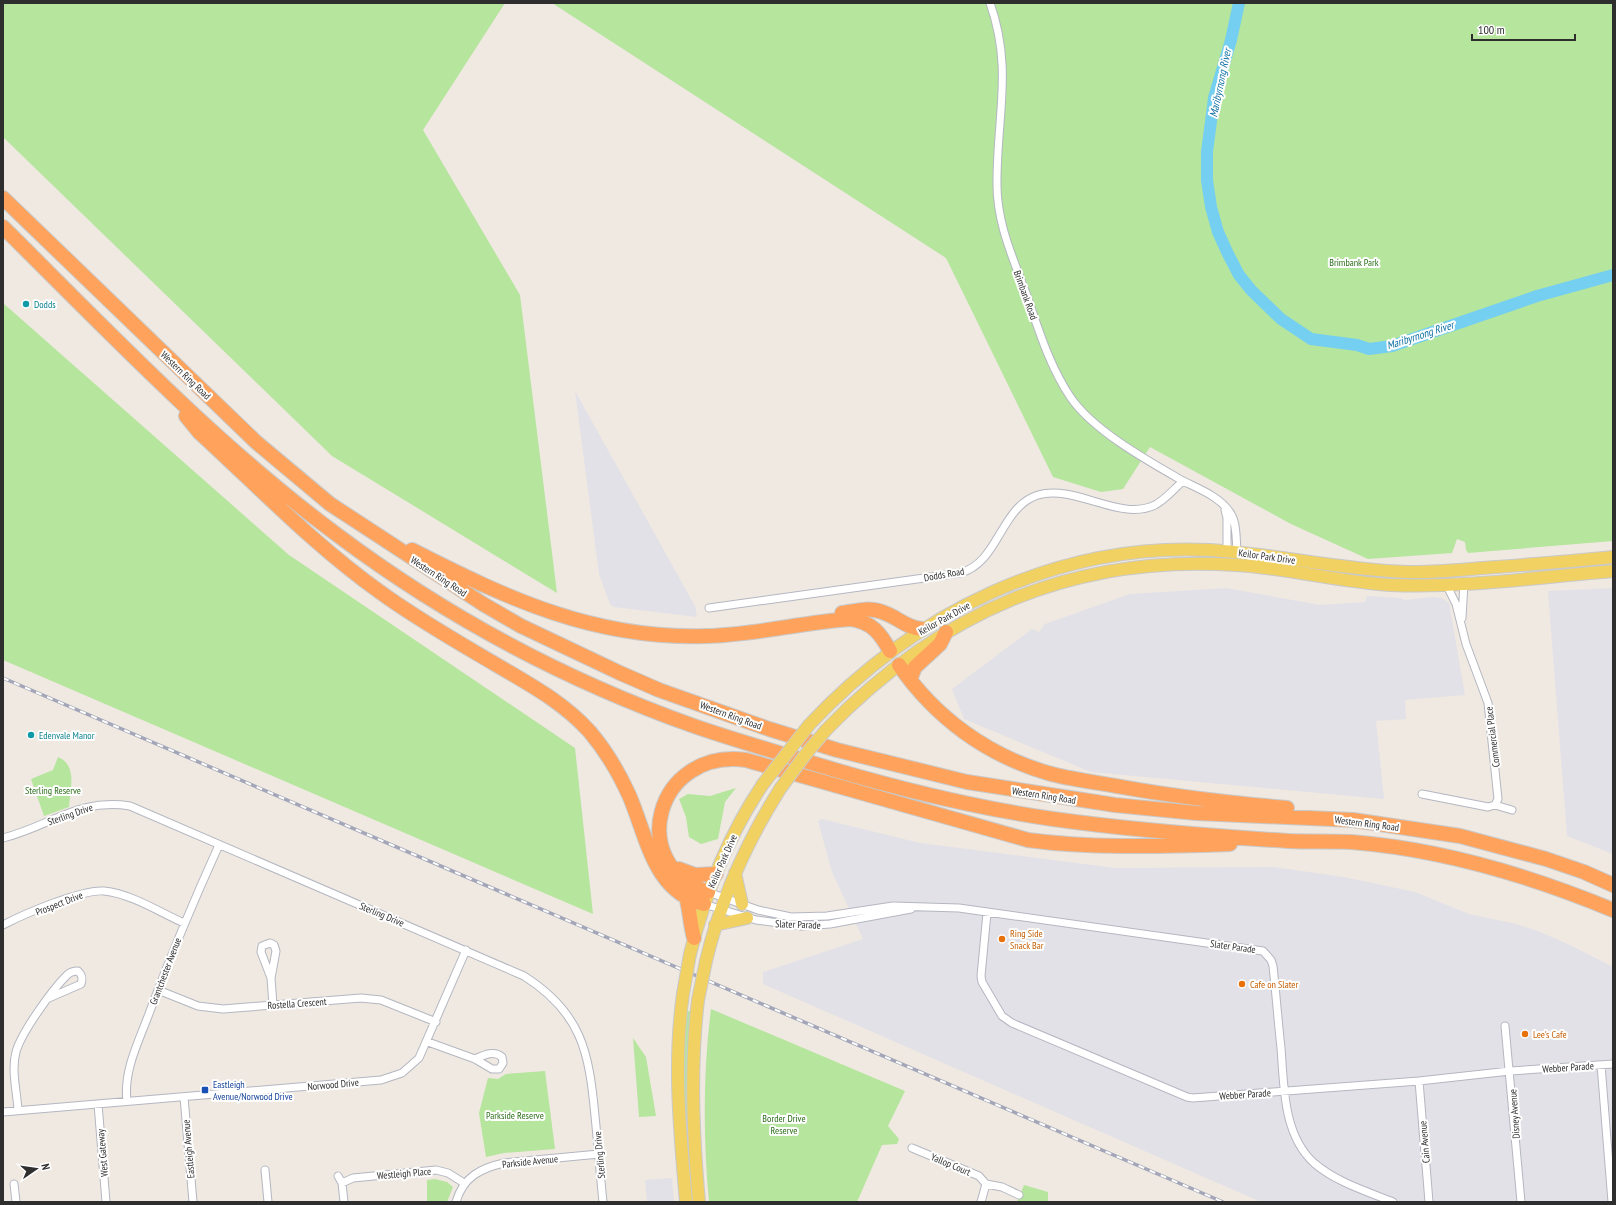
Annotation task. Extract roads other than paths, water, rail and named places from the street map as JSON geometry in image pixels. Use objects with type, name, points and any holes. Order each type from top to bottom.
[{"type":"highway","name":"Western Ring Road","points":[[3,198],[256,442],[330,504],[483,604],[521,626],[580,655],[659,690],[769,729],[837,750],[966,782],[1076,800],[1196,813],[1353,820],[1460,836],[1506,847],[1584,872],[1613,885]]},
{"type":"highway","name":"Western Ring Road","points":[[3,227],[151,374],[255,469],[339,536],[399,579],[506,642],[559,670],[624,699],[693,726],[828,768],[921,794],[1008,812],[1056,820],[1155,831],[1292,841],[1350,842],[1448,858],[1531,878],[1613,910]]},
{"type":"highway","points":[[151,374],[199,432],[354,573],[433,627],[546,694],[577,718],[600,745],[622,779],[657,866],[671,887],[686,897],[714,902]]},
{"type":"highway","points":[[360,523],[541,610],[610,629],[677,636],[725,635],[842,620],[860,620],[877,630],[890,651]]},
{"type":"highway","points":[[767,630],[828,615],[868,610],[883,612],[910,627],[922,629]]},
{"type":"highway","points":[[910,680],[915,667],[940,644],[946,632]]},
{"type":"highway","points":[[899,665],[931,704],[964,732],[1003,756],[1037,770],[1071,778],[1169,795],[1291,808],[1353,820]]},
{"type":"highway","points":[[714,902],[684,880],[670,864],[663,848],[659,833],[661,810],[668,795],[682,777],[695,767],[708,762],[731,758],[746,760],[1012,837],[1028,840],[1068,844],[1184,845],[1292,841]]},
{"type":"highway","points":[[670,864],[694,875],[716,874]]},
{"type":"highway","points":[[686,897],[690,925],[695,934]]},
{"type":"main road","name":"Keilor Park Drive","points":[[699,1202],[692,1091],[694,1043],[698,1000],[715,925],[714,902],[716,874],[737,827],[763,784],[809,725],[841,691],[890,651],[922,629],[973,601],[1001,588],[1061,568],[1115,556],[1161,551],[1232,552],[1356,569],[1415,572],[1461,570],[1613,557]]},
{"type":"main road","points":[[1232,552],[1237,565]]},
{"type":"main road","name":"Keilor Park Drive","points":[[686,1202],[677,1087],[678,1042],[683,994],[695,934],[714,902],[735,873],[750,839],[780,789],[805,755],[826,730],[861,696],[899,665],[946,632],[992,607],[1019,596],[1090,575],[1115,570],[1165,564],[1237,565],[1366,583],[1446,584],[1613,571]]},
{"type":"main road","points":[[1461,570],[1458,576],[1464,583]]},
{"type":"main road","points":[[890,651],[899,665]]},
{"type":"main road","points":[[735,873],[742,904]]},
{"type":"main road","points":[[715,925],[747,918]]},
{"type":"street","name":"Brimbank Road","points":[[990,3],[998,27],[1003,64],[1003,89],[996,180],[1000,220],[1010,254],[1050,358],[1071,398],[1087,417],[1108,434],[1222,503],[1233,518],[1232,552]]},
{"type":"street","name":"Dodds Road","points":[[709,608],[960,573],[974,567],[985,556],[1013,513],[1025,501],[1031,498],[1046,493],[1059,492],[1125,508],[1138,509],[1151,506],[1160,501],[1183,480]]},
{"type":"street","name":"Commercial Place","points":[[1462,624],[1464,583]]},
{"type":"street","name":"Commercial Place","points":[[1446,584],[1456,604],[1466,644],[1484,689],[1491,716],[1498,793],[1498,799],[1495,805]]},
{"type":"street","points":[[1422,794],[1484,807],[1495,805],[1512,810]]},
{"type":"street","name":"Sterling Drive","points":[[3,838],[71,811],[93,805],[115,804],[130,806],[516,971],[534,982],[557,1001],[571,1020],[581,1039],[590,1068],[603,1202]]},
{"type":"street","name":"Grantchester Avenue","points":[[126,1101],[126,1084],[129,1070],[158,990],[184,923],[219,845]]},
{"type":"street","name":"Prospect Drive","points":[[3,925],[76,895],[104,891],[135,900],[184,923]]},
{"type":"street","name":"Slater Parade","points":[[714,902],[742,904],[765,912],[799,917],[827,916],[894,906],[917,908],[959,908],[1263,951],[1271,960],[1273,966],[1285,1092],[1293,1131],[1300,1146],[1313,1162],[1346,1183],[1393,1202]]},
{"type":"street","name":"Slater Parade","points":[[714,902],[747,918],[779,924],[812,926],[896,913],[917,908]]},
{"type":"street","name":"Webber Parade","points":[[987,913],[981,976],[982,982],[1006,1020],[1186,1097],[1285,1092],[1419,1082],[1510,1071],[1613,1064]]},
{"type":"street","name":"Norwood Drive","points":[[3,1112],[387,1079],[408,1070],[419,1058],[428,1042],[466,950]]},
{"type":"street","points":[[18,1110],[15,1067],[16,1053],[22,1038],[49,998],[67,976],[72,971],[78,971],[82,975],[83,979],[81,984],[49,998]]},
{"type":"street","points":[[271,978],[273,1005]]},
{"type":"street","name":"Rostella Crescent","points":[[158,990],[198,1006],[211,1009],[361,998],[381,1000],[436,1022]]},
{"type":"street","name":"Disney Avenue","points":[[1505,1026],[1521,1202]]},
{"type":"street","points":[[428,1042],[475,1059]]},
{"type":"street","points":[[1601,1065],[1612,1202]]},
{"type":"street","name":"Cain Avenue","points":[[1419,1082],[1429,1202]]},
{"type":"street","name":"Eastleigh Avenue","points":[[184,1097],[193,1202]]},
{"type":"street","name":"West Gateway","points":[[98,1104],[106,1202]]},
{"type":"street","name":"Yallop Court","points":[[912,1148],[979,1176],[986,1184],[1002,1186],[1019,1194]]},
{"type":"street","name":"Parkside Avenue","points":[[464,1183],[478,1172],[504,1163],[598,1154]]},
{"type":"street","points":[[265,1170],[268,1202]]},
{"type":"street","name":"Westleigh Place","points":[[342,1183],[353,1178],[436,1170],[448,1173],[464,1183]]},
{"type":"street","points":[[338,1176],[342,1183],[344,1202]]},
{"type":"street","points":[[456,1202],[464,1183]]},
{"type":"street","points":[[14,1184],[16,1202]]},
{"type":"street","points":[[981,1202],[986,1184]]},
{"type":"waterway","name":"Maribyrnong River","points":[[1239,3],[1231,40],[1214,98],[1207,152],[1207,180],[1211,207],[1218,232],[1239,275],[1251,290],[1281,319],[1311,339],[1357,345],[1369,349],[1392,346],[1537,296],[1613,275]]},
{"type":"railway","points":[[3,678],[1223,1202]]},
{"type":"place","name":"Dodds","points":[[26,304]]},
{"type":"place","name":"Edenvale Manor","points":[[31,735]]},
{"type":"place","name":"Ring Side Snack Bar","points":[[1002,939]]},
{"type":"place","name":"Cafe on Slater","points":[[1242,984]]},
{"type":"place","name":"Lee's Cafe","points":[[1525,1034]]},
{"type":"place","name":"Eastleigh Avenue/Norwood Drive","points":[[205,1090]]},
{"type":"park label","name":"Brimbank Park","points":[[1354,262]]},
{"type":"park label","name":"Sterling Reserve","points":[[53,790]]},
{"type":"park label","name":"Parkside Reserve","points":[[515,1115]]},
{"type":"park label","name":"Border Drive Reserve","points":[[784,1124]]}]
